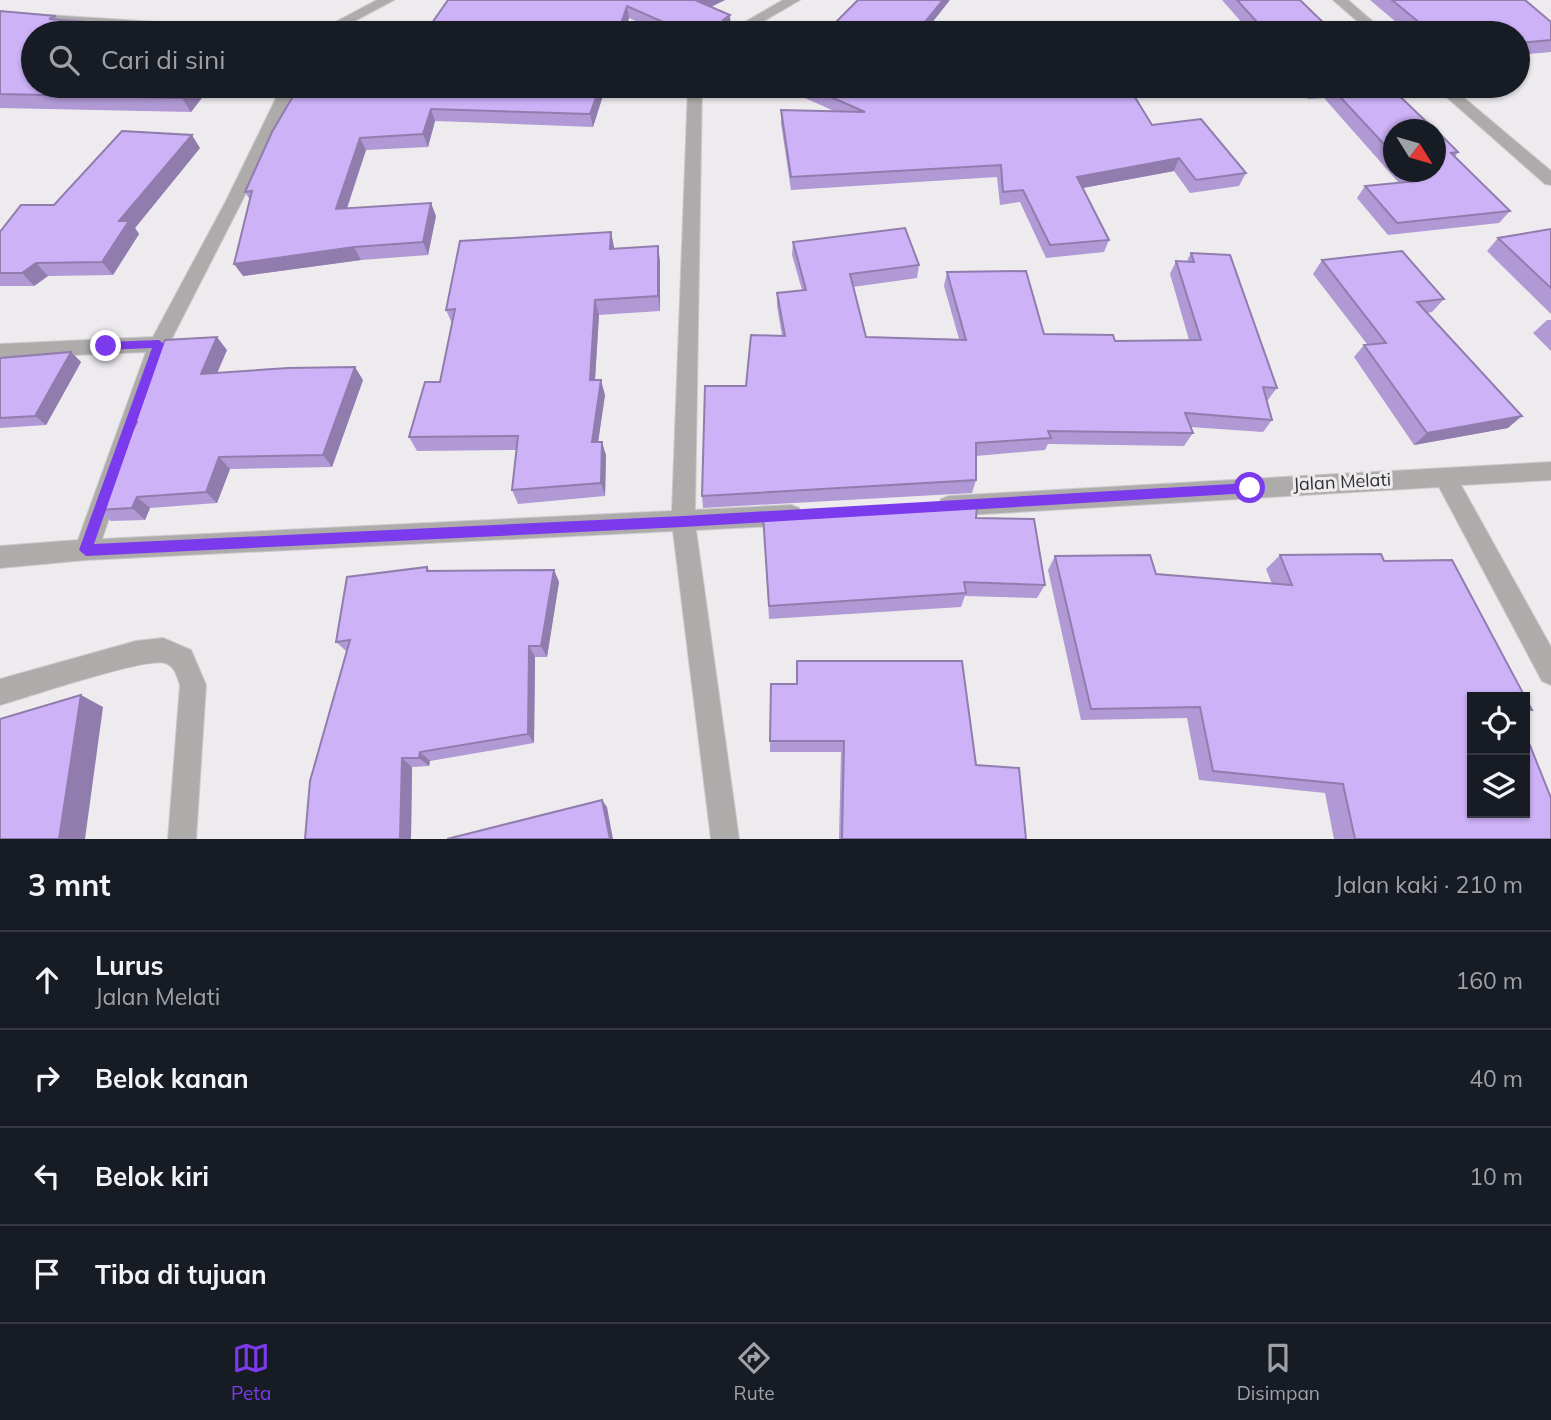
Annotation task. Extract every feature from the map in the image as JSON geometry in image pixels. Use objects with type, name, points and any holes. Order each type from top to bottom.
[{"type":"street","points":[[346,21],[387,0]]},
{"type":"street","points":[[755,21],[793,0]]},
{"type":"street","points":[[1340,0],[1365,21]]},
{"type":"street","points":[[0,16],[79,21]]},
{"type":"street","points":[[86,550],[159,344],[234,201],[283,98]]},
{"type":"street","points":[[695,98],[683,522],[725,839]]},
{"type":"street","points":[[1455,98],[1551,180]]},
{"type":"street","points":[[0,351],[159,344]]},
{"type":"street","name":"Jalan Melati","points":[[930,507],[1551,471]]},
{"type":"street","points":[[1445,477],[1551,672]]},
{"type":"street","points":[[0,557],[86,550],[807,514]]},
{"type":"street","points":[[0,692],[136,653],[163,650],[182,659],[192,685],[182,839]]},
{"type":"building","points":[[448,0],[699,0],[697,1],[730,15],[724,21],[661,21],[627,6],[622,21],[433,21]]},
{"type":"building","points":[[858,0],[943,0],[926,21],[837,21]]},
{"type":"building","points":[[1237,0],[1300,0],[1322,21],[1256,21]]},
{"type":"building","points":[[1392,0],[1525,0],[1551,22],[1551,40],[1530,42],[1530,21],[1417,21]]},
{"type":"building","points":[[0,11],[56,16],[49,19],[75,21],[21,21],[21,94],[0,94]]},
{"type":"building","points":[[292,98],[596,98],[590,114],[431,109],[423,134],[360,138],[336,209],[431,203],[423,242],[354,247],[234,264],[252,191],[245,192],[272,132]]},
{"type":"building","points":[[833,98],[1135,98],[1152,125],[1201,119],[1246,173],[1196,180],[1179,158],[1077,177],[1109,240],[1050,245],[1023,190],[1003,192],[1001,165],[791,177],[781,110],[865,112]]},
{"type":"building","points":[[1341,98],[1402,98],[1424,119],[1383,119],[1383,143]]},
{"type":"building","points":[[122,131],[192,135],[119,221],[129,221],[102,262],[36,263],[22,273],[0,273],[0,232],[21,205],[54,205]]},
{"type":"building","points":[[1446,140],[1458,152],[1451,153],[1510,211],[1397,223],[1365,186],[1446,182]]},
{"type":"building","points":[[905,228],[919,265],[850,274],[866,337],[966,340],[947,272],[1026,271],[1044,334],[1113,335],[1115,341],[1201,340],[1176,261],[1194,262],[1191,253],[1230,255],[1277,388],[1263,387],[1272,420],[1185,413],[1193,433],[1048,431],[1051,438],[976,443],[976,480],[702,496],[705,386],[746,386],[751,335],[785,336],[777,293],[806,290],[793,242]]},
{"type":"building","points":[[1551,229],[1551,288],[1498,238]]},
{"type":"building","points":[[611,232],[610,249],[658,246],[658,296],[595,300],[590,380],[601,380],[592,442],[602,442],[601,483],[512,490],[518,436],[409,437],[425,382],[440,382],[455,309],[446,310],[460,241]]},
{"type":"building","points":[[1402,251],[1444,299],[1417,302],[1522,416],[1427,433],[1364,345],[1386,343],[1322,260]]},
{"type":"building","points":[[217,337],[201,374],[355,367],[323,455],[219,457],[206,492],[137,497],[132,508],[97,510],[110,473],[137,422],[128,422],[165,340]]},
{"type":"building","points":[[71,352],[35,416],[0,418],[0,358]]},
{"type":"building","points":[[977,503],[976,518],[1034,519],[1045,585],[964,582],[966,593],[769,606],[763,515]]},
{"type":"building","points":[[1381,554],[1384,561],[1452,560],[1522,692],[1467,692],[1467,818],[1530,818],[1530,746],[1551,798],[1551,839],[1355,839],[1343,784],[1213,771],[1200,707],[1091,709],[1055,556],[1150,555],[1156,574],[1292,585],[1280,555]]},
{"type":"building","points":[[427,567],[427,571],[554,570],[541,646],[529,646],[528,734],[420,752],[419,758],[402,758],[400,839],[305,839],[310,781],[350,640],[336,642],[347,577]]},
{"type":"building","points":[[797,661],[962,661],[976,765],[1019,768],[1026,839],[842,839],[844,741],[770,741],[771,684],[797,684]]},
{"type":"building","points":[[81,695],[59,839],[0,839],[0,719]]},
{"type":"building","points":[[602,800],[610,839],[447,839]]},
{"type":"route","points":[[106,346],[159,344],[86,550],[683,522],[1250,488]]}]
